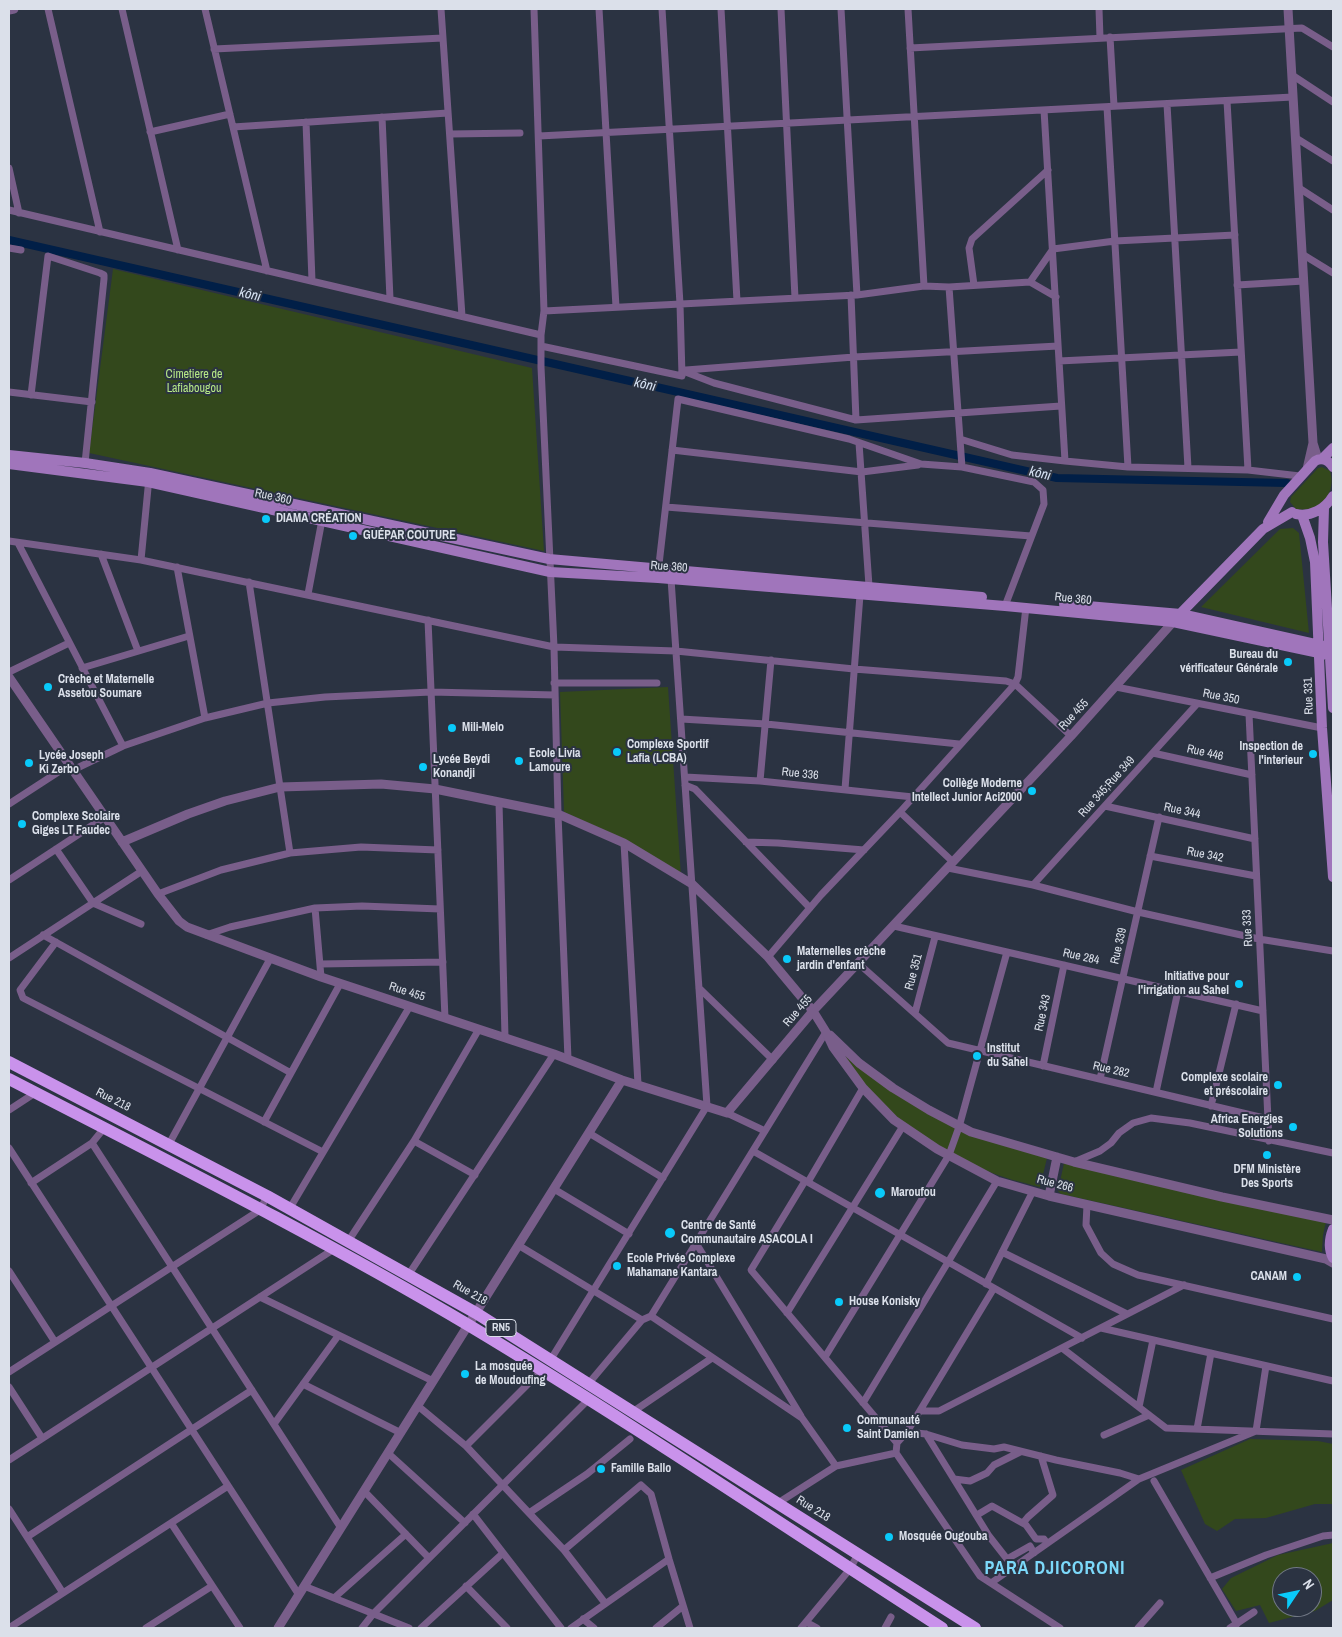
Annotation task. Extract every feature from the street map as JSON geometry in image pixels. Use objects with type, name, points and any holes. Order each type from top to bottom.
[{"type":"highway","name":"Rue 218","points":[[9,1062],[169,1144],[410,1274],[634,1411],[975,1628]]},
{"type":"highway","name":"RN5","points":[[9,1079],[334,1249],[468,1325],[588,1399],[942,1628]]},
{"type":"main road","points":[[1263,529],[1288,490],[1304,473],[1333,448]]},
{"type":"main road","name":"Rue 360","points":[[9,455],[85,463],[550,572],[658,573],[869,586],[1026,607],[1173,622],[1327,651]]},
{"type":"main road","points":[[1320,459],[1331,464],[1333,467]]},
{"type":"main road","name":"Rue 360","points":[[9,464],[149,478],[549,559],[658,573],[671,580],[860,595],[1181,614],[1327,651]]},
{"type":"main road","name":"Rue 331","points":[[1288,490],[1286,502],[1297,513],[1310,538],[1315,562],[1333,708]]},
{"type":"main road","points":[[1324,508],[1333,498]]},
{"type":"main road","name":"Rue 331","points":[[1324,508],[1329,575],[1322,728],[1333,877]]},
{"type":"main road","name":"Rue 455","points":[[1173,622],[1263,529],[1297,513],[1312,514],[1324,508]]},
{"type":"main road","points":[[1333,1229],[1330,1238],[1330,1252],[1333,1258]]},
{"type":"street","points":[[9,10],[14,9]]},
{"type":"street","points":[[48,9],[100,232]]},
{"type":"street","points":[[122,9],[178,250]]},
{"type":"street","points":[[204,9],[267,271]]},
{"type":"street","points":[[441,9],[462,316]]},
{"type":"street","points":[[534,9],[544,311],[541,335],[541,367],[554,646],[558,814],[568,1058]]},
{"type":"street","points":[[599,9],[616,307]]},
{"type":"street","points":[[541,346],[682,376],[680,304],[662,9]]},
{"type":"street","points":[[721,9],[737,301]]},
{"type":"street","points":[[781,9],[795,298]]},
{"type":"street","points":[[841,9],[854,295],[856,420]]},
{"type":"street","points":[[908,9],[924,286]]},
{"type":"street","points":[[1099,9],[1100,38]]},
{"type":"street","points":[[960,439],[1012,455],[1065,462],[1128,467],[1304,473],[1313,443],[1288,9]]},
{"type":"street","points":[[910,48],[1289,28],[1302,28],[1333,47]]},
{"type":"street","points":[[1110,37],[1115,241],[1128,467]]},
{"type":"street","points":[[214,49],[443,38]]},
{"type":"street","points":[[1292,75],[1331,101],[1333,91]]},
{"type":"street","points":[[539,136],[1293,97]]},
{"type":"street","points":[[1227,100],[1248,470]]},
{"type":"street","points":[[1167,104],[1188,468]]},
{"type":"street","points":[[1044,110],[1065,462]]},
{"type":"street","points":[[233,127],[448,113]]},
{"type":"street","points":[[150,132],[230,114]]},
{"type":"street","points":[[382,118],[390,299]]},
{"type":"street","points":[[306,122],[312,281]]},
{"type":"street","points":[[450,134],[520,133]]},
{"type":"street","points":[[1296,138],[1333,161]]},
{"type":"street","points":[[9,168],[20,213]]},
{"type":"street","points":[[974,285],[969,248],[972,239],[1048,170]]},
{"type":"street","points":[[1298,188],[1333,210]]},
{"type":"street","points":[[9,210],[541,335]]},
{"type":"street","points":[[1030,282],[1053,249],[1115,241],[1234,235]]},
{"type":"street","points":[[9,248],[21,250]]},
{"type":"street","points":[[1302,254],[1333,273]]},
{"type":"street","points":[[30,395],[48,256],[104,275],[85,463]]},
{"type":"street","points":[[1237,285],[1304,281]]},
{"type":"street","points":[[544,311],[854,295],[924,286],[949,287],[1030,282],[1056,296]]},
{"type":"street","points":[[949,287],[961,461]]},
{"type":"street","points":[[683,370],[854,357],[1058,346]]},
{"type":"street","points":[[1059,361],[1241,352]]},
{"type":"street","points":[[683,370],[714,382],[856,420],[1062,406]]},
{"type":"street","points":[[9,392],[92,402]]},
{"type":"street","points":[[658,573],[678,399],[859,443],[921,464]]},
{"type":"street","points":[[859,443],[869,586]]},
{"type":"street","points":[[1313,443],[1320,459]]},
{"type":"street","points":[[672,450],[862,472],[961,461],[1034,482],[1043,490],[1044,504],[1006,603]]},
{"type":"street","points":[[141,560],[149,478]]},
{"type":"street","points":[[666,507],[1031,536]]},
{"type":"street","points":[[308,594],[322,520]]},
{"type":"street","points":[[9,541],[141,560],[554,646],[676,651],[854,670],[1006,681],[1014,684],[1071,736]]},
{"type":"street","points":[[18,543],[123,746]]},
{"type":"street","points":[[101,554],[138,651]]},
{"type":"street","points":[[177,567],[206,718]]},
{"type":"street","points":[[551,1359],[707,1106],[671,580]]},
{"type":"street","points":[[249,582],[290,853]]},
{"type":"street","points":[[845,790],[860,595]]},
{"type":"street","points":[[768,956],[1014,684],[1018,676],[1026,607]]},
{"type":"street","points":[[428,620],[445,1018]]},
{"type":"street","name":"Rue 455","points":[[158,894],[187,927],[206,935],[340,984],[568,1058],[622,1080],[726,1113],[774,1060],[813,1012],[1071,736],[1173,622]]},
{"type":"street","points":[[82,668],[189,636]]},
{"type":"street","points":[[9,672],[70,642]]},
{"type":"street","points":[[760,781],[771,660]]},
{"type":"street","points":[[9,677],[158,894],[220,870],[290,853],[361,847],[438,850]]},
{"type":"street","points":[[554,682],[657,683]]},
{"type":"street","name":"Rue 350","points":[[1116,687],[1322,728]]},
{"type":"street","points":[[9,803],[71,768],[123,746],[206,718],[268,703],[325,697],[431,692],[555,695]]},
{"type":"street","name":"Rue 345;Rue 349","points":[[1032,885],[1197,704]]},
{"type":"street","name":"Rue 333","points":[[1249,714],[1269,1141]]},
{"type":"street","points":[[680,719],[766,724],[959,744]]},
{"type":"street","name":"Rue 446","points":[[1153,753],[1252,775]]},
{"type":"street","points":[[685,781],[695,789],[810,908]]},
{"type":"street","name":"Rue 336","points":[[685,781],[760,781],[913,797]]},
{"type":"street","name":"Rue 266","points":[[122,842],[198,811],[280,787],[381,784],[435,789],[558,814],[624,843],[692,884],[768,956],[813,1012],[833,1047],[863,1088],[894,1120],[949,1155],[997,1180],[1048,1196],[1333,1262]]},
{"type":"street","points":[[499,802],[505,1037]]},
{"type":"street","name":"Rue 344","points":[[1105,806],[1255,838]]},
{"type":"street","points":[[900,812],[950,865],[1138,912],[1259,939],[1333,951]]},
{"type":"street","points":[[9,880],[105,817]]},
{"type":"street","name":"Rue 339","points":[[1100,1079],[1159,818]]},
{"type":"street","points":[[746,842],[864,850]]},
{"type":"street","points":[[624,843],[638,1084]]},
{"type":"street","points":[[56,849],[93,903],[142,924]]},
{"type":"street","name":"Rue 342","points":[[1150,856],[1256,876]]},
{"type":"street","points":[[9,958],[142,871]]},
{"type":"street","points":[[206,935],[230,927],[315,908],[362,906],[440,909]]},
{"type":"street","points":[[315,908],[321,977]]},
{"type":"street","name":"Rue 284","points":[[894,926],[1263,1011]]},
{"type":"street","points":[[43,935],[291,1073]]},
{"type":"street","name":"Rue 351","points":[[915,1013],[936,937]]},
{"type":"street","points":[[56,942],[20,990],[23,998],[323,1152]]},
{"type":"street","points":[[825,1358],[949,1155],[959,1127],[1007,952]]},
{"type":"street","points":[[169,1144],[270,959]]},
{"type":"street","points":[[320,964],[443,962]]},
{"type":"street","points":[[859,964],[915,1013]]},
{"type":"street","name":"Rue 343","points":[[1043,1066],[1064,965]]},
{"type":"street","points":[[264,1122],[340,984]]},
{"type":"street","points":[[699,988],[774,1060]]},
{"type":"street","points":[[1156,1092],[1178,991]]},
{"type":"street","points":[[1211,1106],[1236,1004]]},
{"type":"street","points":[[290,1208],[410,1006]]},
{"type":"street","name":"Rue 282","points":[[915,1013],[948,1043],[1268,1119]]},
{"type":"street","points":[[349,1240],[414,1141],[479,1029]]},
{"type":"street","points":[[589,1383],[642,1320],[651,1316],[826,1032]]},
{"type":"street","name":"Rue 266","points":[[826,1032],[859,1063],[892,1088],[959,1127],[1074,1162],[1222,1197],[1333,1220]]},
{"type":"street","points":[[410,1274],[554,1054]]},
{"type":"street","points":[[278,1628],[622,1080]]},
{"type":"street","points":[[863,1088],[751,1270],[897,1443]]},
{"type":"street","points":[[9,1110],[35,1093]]},
{"type":"street","points":[[726,1113],[765,1131]]},
{"type":"street","points":[[1074,1162],[1100,1151],[1133,1123],[1152,1118],[1190,1123],[1333,1153]]},
{"type":"street","points":[[787,1313],[903,1126]]},
{"type":"street","points":[[31,1183],[92,1143],[105,1128]]},
{"type":"street","points":[[589,1133],[663,1178]]},
{"type":"street","points":[[414,1141],[475,1175]]},
{"type":"street","points":[[92,1143],[341,1528]]},
{"type":"street","points":[[9,1148],[298,1595]]},
{"type":"street","points":[[753,1151],[1082,1338]]},
{"type":"street","points":[[1048,1196],[1057,1157]]},
{"type":"street","points":[[863,1403],[997,1180]]},
{"type":"street","points":[[554,1189],[629,1234]]},
{"type":"street","points":[[986,1284],[1033,1191]]},
{"type":"street","points":[[9,1372],[260,1210],[267,1196]]},
{"type":"street","points":[[1087,1205],[1086,1225],[1101,1253],[1113,1264],[1138,1275],[1333,1319]]},
{"type":"street","points":[[696,1243],[802,1418],[836,1466]]},
{"type":"street","points":[[518,1245],[642,1320]]},
{"type":"street","points":[[9,1460],[334,1249]]},
{"type":"street","points":[[1002,1252],[1127,1314]]},
{"type":"street","points":[[9,1271],[11,1280],[55,1342]]},
{"type":"street","points":[[920,1411],[939,1411],[1184,1285]]},
{"type":"street","points":[[994,1288],[907,1432],[897,1443],[896,1453],[980,1576],[1060,1628]]},
{"type":"street","points":[[260,1297],[433,1382]]},
{"type":"street","points":[[651,1316],[802,1418]]},
{"type":"street","points":[[1101,1328],[1333,1381]]},
{"type":"street","points":[[274,1424],[338,1336]]},
{"type":"street","points":[[1139,1408],[1153,1340]]},
{"type":"street","points":[[1062,1348],[1166,1428],[1333,1434]]},
{"type":"street","points":[[1197,1429],[1211,1353]]},
{"type":"street","points":[[634,1411],[712,1358]]},
{"type":"street","points":[[1256,1431],[1266,1366]]},
{"type":"street","points":[[466,1446],[542,1370]]},
{"type":"street","points":[[303,1384],[401,1433]]},
{"type":"street","points":[[9,1387],[42,1438]]},
{"type":"street","points":[[27,1537],[252,1390]]},
{"type":"street","points":[[362,1628],[373,1614],[588,1399]]},
{"type":"street","points":[[418,1406],[466,1446],[529,1512],[564,1550],[605,1603]]},
{"type":"street","points":[[1104,1435],[1149,1415]]},
{"type":"street","points":[[991,1582],[1139,1479],[1256,1431]]},
{"type":"street","points":[[907,1432],[926,1434],[962,1445],[994,1449],[1004,1447],[1020,1452],[1120,1472],[1139,1479]]},
{"type":"street","points":[[926,1434],[989,1536],[1007,1559],[1030,1546],[1034,1553]]},
{"type":"street","points":[[529,1512],[587,1474],[630,1438]]},
{"type":"street","points":[[954,1480],[970,1481],[987,1473],[994,1465],[1020,1452]]},
{"type":"street","points":[[388,1453],[465,1523]]},
{"type":"street","points":[[778,1503],[836,1466],[896,1453]]},
{"type":"street","points":[[1023,1523],[1053,1495],[1041,1456]]},
{"type":"street","points":[[1154,1481],[1237,1624]]},
{"type":"street","points":[[564,1550],[641,1485],[651,1494],[690,1628]]},
{"type":"street","points":[[9,1628],[228,1486]]},
{"type":"street","points":[[364,1491],[429,1558]]},
{"type":"street","points":[[977,1515],[992,1506],[1026,1525],[1036,1539],[1044,1539],[1047,1543]]},
{"type":"street","points":[[9,1509],[63,1593]]},
{"type":"street","points":[[474,1514],[561,1628]]},
{"type":"street","points":[[171,1523],[240,1628]]},
{"type":"street","points":[[334,1598],[406,1534]]},
{"type":"street","points":[[1210,1578],[1266,1555],[1324,1536],[1333,1535]]},
{"type":"street","points":[[421,1628],[503,1553]]},
{"type":"street","points":[[801,1628],[850,1568],[858,1554]]},
{"type":"street","points":[[571,1628],[669,1559]]},
{"type":"street","points":[[146,1628],[212,1586]]},
{"type":"street","points":[[304,1586],[409,1628]]},
{"type":"street","points":[[466,1586],[507,1628]]},
{"type":"street","points":[[1138,1628],[1160,1603]]},
{"type":"street","points":[[656,1628],[683,1606]]},
{"type":"street","points":[[1230,1628],[1254,1612]]},
{"type":"street","points":[[885,1628],[891,1617]]},
{"type":"street","points":[[583,1619],[594,1628]]},
{"type":"street","points":[[806,1622],[817,1628]]},
{"type":"green space","name":"Cimetiere de Lafiabougou","points":[[113,269],[532,368],[544,551],[89,453]]},
{"type":"green space","points":[[1322,467],[1330,471],[1331,487],[1328,494],[1319,505],[1312,508],[1296,509],[1290,502],[1291,497],[1318,468]]},
{"type":"green space","points":[[1293,528],[1299,533],[1309,633],[1201,607],[1280,529]]},
{"type":"green space","name":"Complexe Sportif Lafia (LCBA)","points":[[668,687],[681,876],[624,839],[564,812],[560,692]]},
{"type":"green space","points":[[839,1047],[919,1107],[1047,1158],[1040,1187],[1005,1178],[985,1170],[957,1157],[916,1132],[880,1102],[858,1075]]},
{"type":"green space","points":[[1064,1163],[1326,1222],[1322,1252],[1061,1194],[1058,1191]]},
{"type":"green space","points":[[1250,1439],[1318,1441],[1333,1444],[1333,1504],[1315,1504],[1266,1518],[1235,1519],[1217,1531],[1205,1524],[1181,1470]]},
{"type":"green space","points":[[1333,1543],[1333,1600],[1322,1607],[1322,1567],[1272,1567],[1272,1617],[1292,1617],[1269,1623],[1260,1605],[1236,1611],[1222,1589],[1231,1578],[1278,1555]]},
{"type":"waterway","name":"kôni","points":[[9,240],[1057,478],[1287,483]]},
{"type":"place","name":"DIAMA CRÉATION","points":[[266,519]]},
{"type":"place","name":"GUÉPAR COUTURE","points":[[353,536]]},
{"type":"place","name":"Bureau du vérificateur Générale","points":[[1288,662]]},
{"type":"place","name":"Crèche et Maternelle Assetou Soumare","points":[[48,687]]},
{"type":"place","name":"Mili-Melo","points":[[452,728]]},
{"type":"place","name":"Complexe Sportif Lafia (LCBA)","points":[[617,752]]},
{"type":"place","name":"Inspection de l'interieur","points":[[1313,754]]},
{"type":"place","name":"Ecole Livia Lamoure","points":[[519,761]]},
{"type":"place","name":"Lycée Joseph Ki Zerbo","points":[[29,763]]},
{"type":"place","name":"Lycée Beydi Konandji","points":[[423,767]]},
{"type":"place","name":"Collège Moderne Intellect Junior Aci2000","points":[[1032,791]]},
{"type":"place","name":"Complexe Scolaire Giges LT Faudec","points":[[22,824]]},
{"type":"place","name":"Maternelles crèche jardin d'enfant","points":[[787,959]]},
{"type":"place","name":"Initiative pour l'irrigation au Sahel","points":[[1239,984]]},
{"type":"place","name":"Institut du Sahel","points":[[977,1056]]},
{"type":"place","name":"Complexe scolaire et préscolaire","points":[[1278,1085]]},
{"type":"place","name":"Africa Energies Solutions","points":[[1293,1127]]},
{"type":"place","name":"DFM Ministère Des Sports","points":[[1267,1155]]},
{"type":"place","name":"Maroufou","points":[[880,1193]]},
{"type":"place","name":"Centre de Santé Communautaire ASACOLA I","points":[[670,1233]]},
{"type":"place","name":"Ecole Privée Complexe Mahamane Kantara","points":[[617,1266]]},
{"type":"place","name":"CANAM","points":[[1297,1277]]},
{"type":"place","name":"House Konisky","points":[[839,1302]]},
{"type":"place","name":"La mosquée de Moudoufing","points":[[465,1374]]},
{"type":"place","name":"Communauté Saint Damien","points":[[847,1428]]},
{"type":"place","name":"Famille Ballo","points":[[601,1469]]},
{"type":"place","name":"Mosquée Ougouba","points":[[889,1537]]},
{"type":"district","name":"PARA DJICORONI","points":[[1055,1569]]}]
